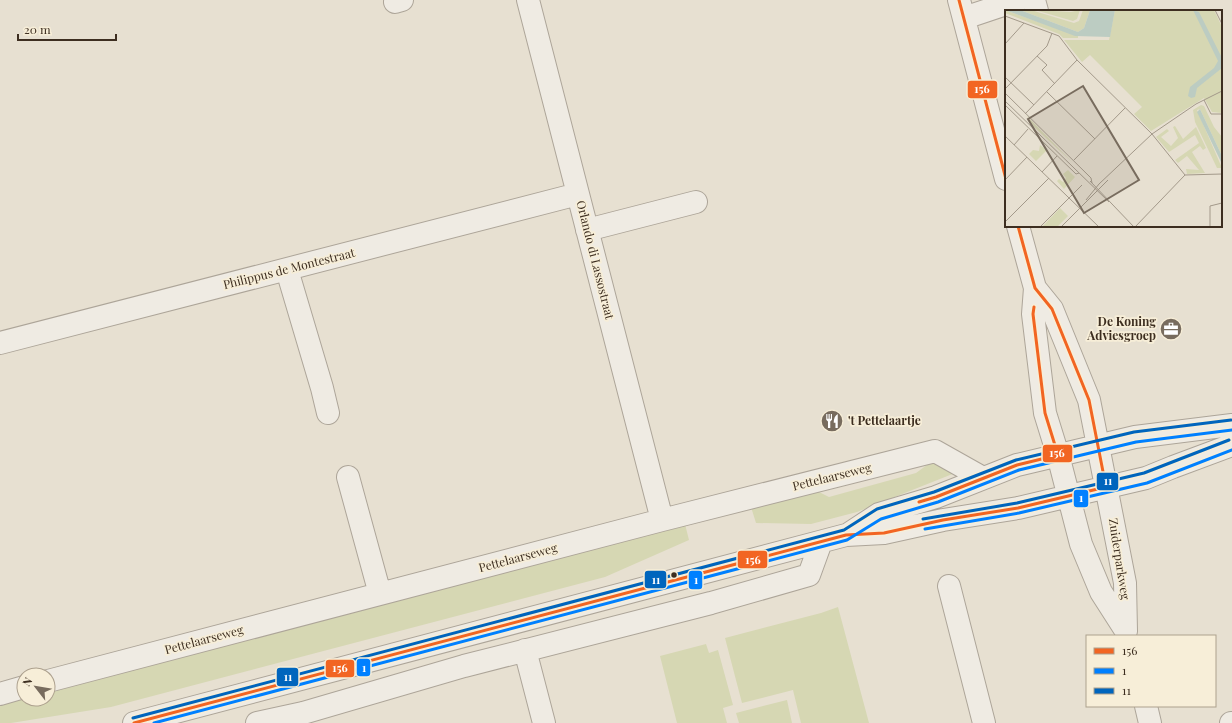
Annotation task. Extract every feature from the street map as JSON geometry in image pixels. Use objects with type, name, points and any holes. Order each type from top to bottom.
[{"type":"street","points":[[1005,175],[961,9],[1018,0]]},
{"type":"street","points":[[1034,0],[1037,10]]},
{"type":"street","name":"Orlando di Lassostraat","points":[[532,1],[587,230],[662,520]]},
{"type":"street","name":"Philippus de Montestraat","points":[[0,344],[578,194]]},
{"type":"street","points":[[587,230],[696,202]]},
{"type":"street","points":[[1018,227],[1035,288],[1033,314],[1045,413],[1058,455]]},
{"type":"street","points":[[287,270],[328,412]]},
{"type":"street","points":[[1035,288],[1052,309],[1089,400],[1098,446]]},
{"type":"street","points":[[846,535],[879,514],[936,497],[1018,465],[1135,437],[1232,425]]},
{"type":"street","points":[[134,723],[846,535],[884,534],[943,520],[1018,508],[1146,478],[1232,445]]},
{"type":"street","name":"Zuiderparkweg","points":[[1098,446],[1125,583],[1127,633]]},
{"type":"street","name":"Pettelaarseweg","points":[[56,679],[662,520],[935,451],[983,478]]},
{"type":"street","name":"Zuiderparkweg","points":[[1058,455],[1081,544],[1101,592],[1127,633]]},
{"type":"street","points":[[348,477],[380,594]]},
{"type":"street","points":[[257,723],[303,713],[464,666],[576,638],[809,575],[821,542]]},
{"type":"street","points":[[949,586],[984,723]]},
{"type":"street","points":[[525,650],[544,723]]},
{"type":"street","points":[[0,694],[16,689]]},
{"type":"street","points":[[1146,707],[1150,723]]},
{"type":"green space","points":[[931,462],[955,473],[857,512],[811,524],[756,523],[751,507],[815,490],[829,497],[916,473]]},
{"type":"green space","points":[[685,524],[689,540],[605,577],[111,707],[11,723],[0,723],[0,703],[16,699],[16,707],[56,707],[56,689]]},
{"type":"green space","points":[[838,607],[869,723],[801,723],[793,690],[742,703],[725,638],[821,613]]},
{"type":"green space","points":[[706,644],[709,653],[718,650],[733,705],[723,708],[727,723],[677,723],[660,656]]},
{"type":"green space","points":[[787,700],[792,723],[739,723],[736,713]]},
{"type":"transit line","name":"156","points":[[959,0],[1005,175]]},
{"type":"transit line","name":"156","points":[[134,723],[846,535],[884,533],[943,520],[1018,508],[1106,487],[1089,400],[1052,309],[1035,288],[1018,227]]},
{"type":"transit line","name":"156","points":[[919,502],[936,497],[1017,465],[1058,455],[1045,413],[1033,314],[1034,307]]},
{"type":"transit line","name":"11","points":[[133,718],[844,530],[877,509],[934,492],[1016,460],[1134,432],[1231,420]]},
{"type":"transit line","name":"1","points":[[154,723],[847,540],[881,519],[938,502],[1019,470],[1136,442],[1232,430]]},
{"type":"transit line","name":"11","points":[[923,519],[1017,503],[1144,473],[1229,440]]},
{"type":"transit line","name":"1","points":[[925,529],[1019,513],[1147,483],[1232,450]]},
{"type":"place","name":"De Koning Adviesgroep","points":[[1171,329]]},
{"type":"place","name":"'t Pettelaartje","points":[[832,421]]}]
